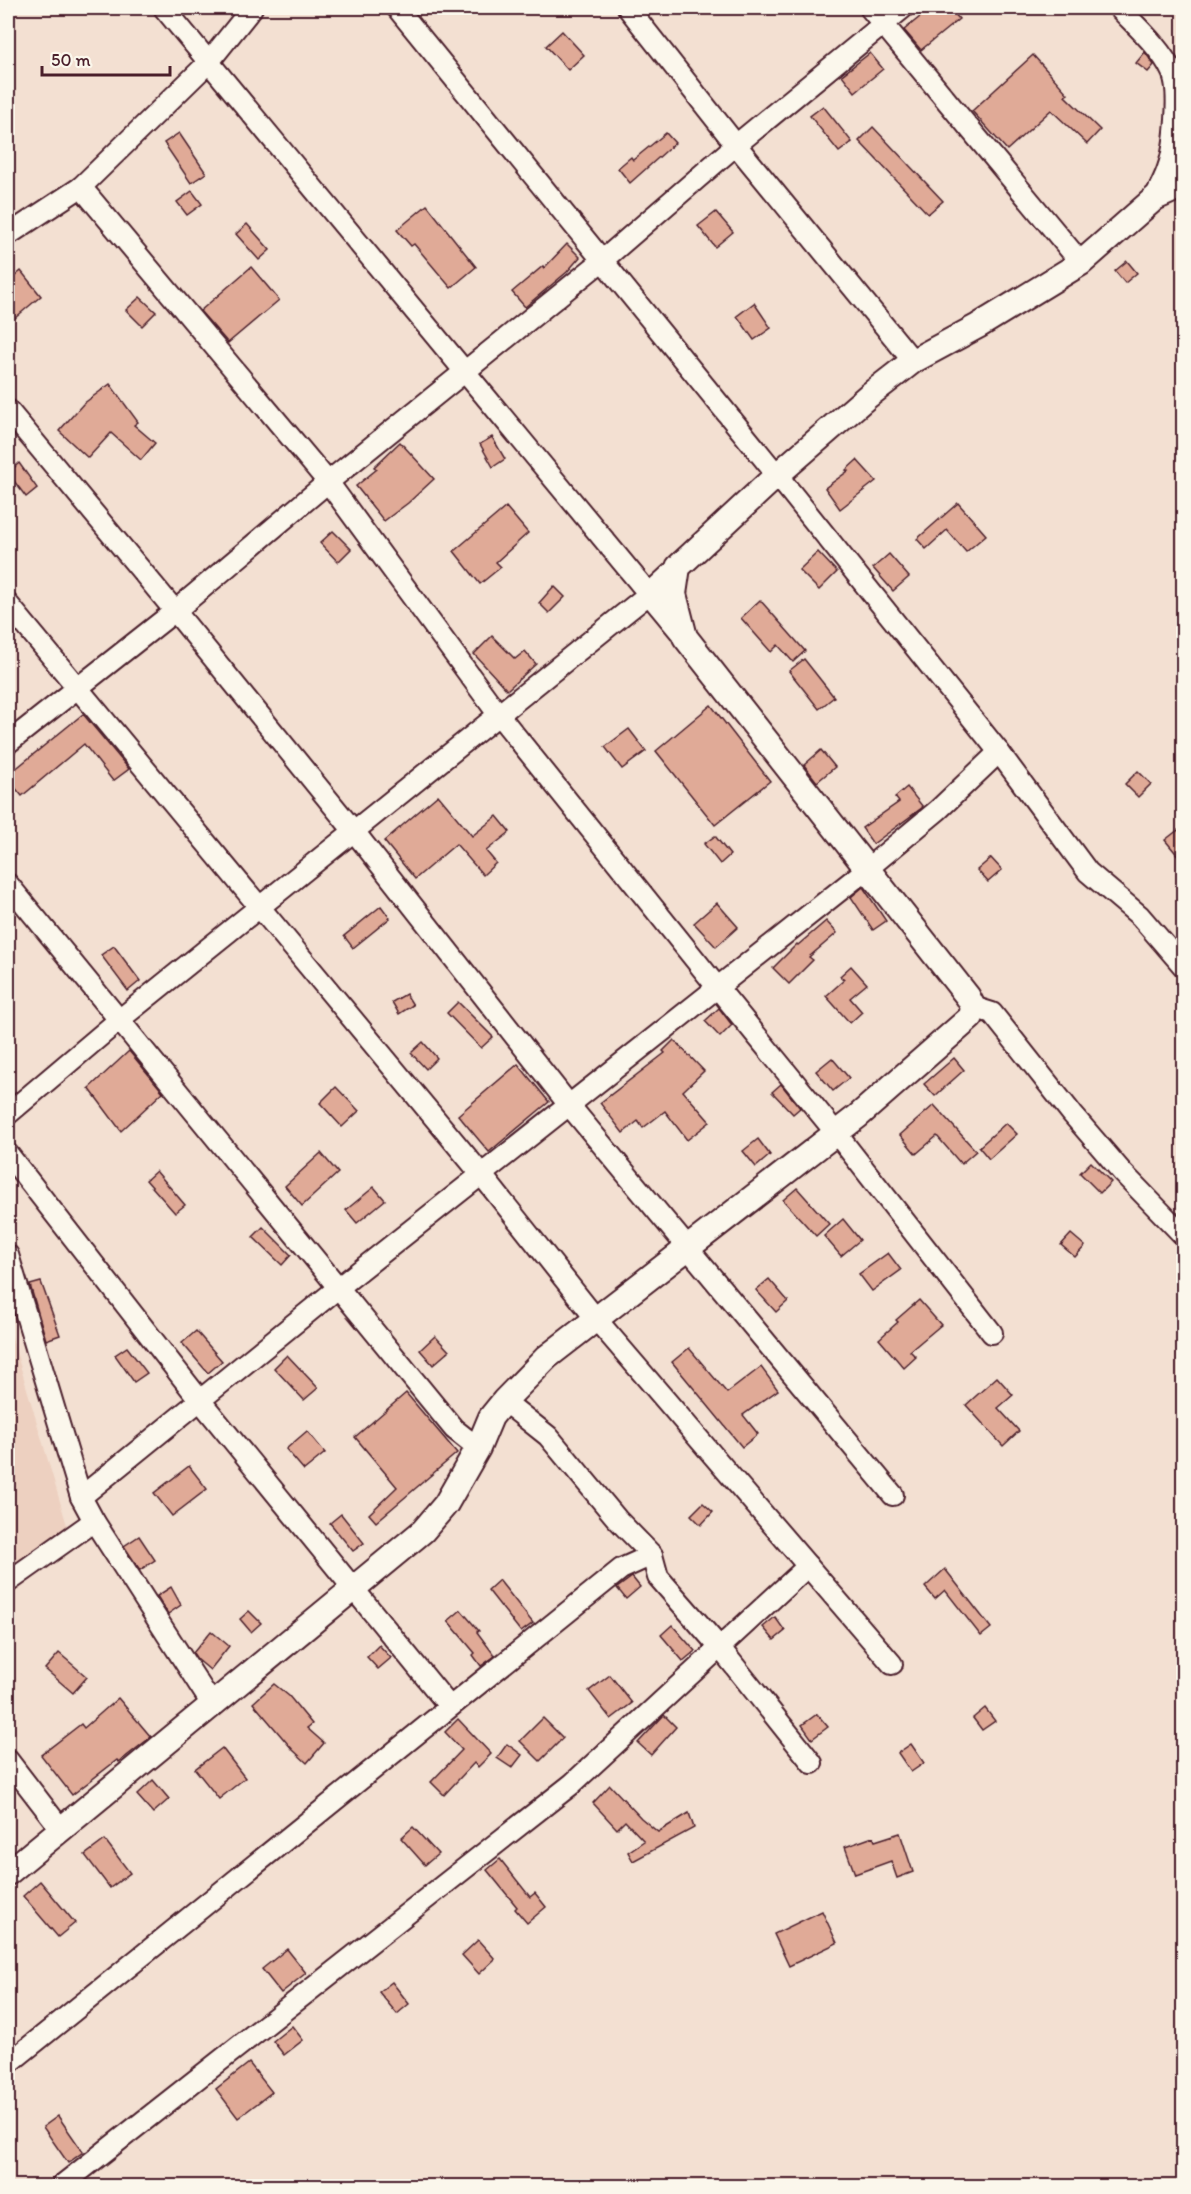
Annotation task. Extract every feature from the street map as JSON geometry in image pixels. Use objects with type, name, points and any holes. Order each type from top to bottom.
[{"type":"street","points":[[8,1874],[423,1532],[446,1504],[478,1448],[491,1418],[504,1401],[547,1357],[858,1116],[971,1017],[973,1007],[968,997],[650,593],[164,8]]},
{"type":"street","points":[[8,236],[81,188],[208,63],[252,8]]},
{"type":"street","points":[[397,8],[999,752],[1088,872],[1140,916],[1184,967]]},
{"type":"street","points":[[628,8],[736,145],[913,361]]},
{"type":"street","points":[[870,8],[1081,263]]},
{"type":"street","points":[[8,743],[175,611],[328,482],[603,260],[736,145],[903,8]]},
{"type":"street","points":[[1119,8],[1160,53],[1178,80],[1175,132],[1168,168],[1155,198]]},
{"type":"street","points":[[8,1114],[119,1020],[353,830],[650,593],[777,475],[868,396],[913,361],[978,326],[1081,263],[1155,198],[1184,185]]},
{"type":"street","points":[[81,188],[328,482],[498,714],[836,1133],[992,1333]]},
{"type":"street","points":[[8,410],[353,830],[569,1105],[893,1495]]},
{"type":"street","points":[[678,567],[674,594],[685,637]]},
{"type":"street","points":[[8,604],[75,688],[481,1174],[596,1319],[892,1664]]},
{"type":"street","points":[[81,1497],[338,1288],[867,869],[938,810],[999,752]]},
{"type":"street","points":[[8,884],[454,1429],[478,1448]]},
{"type":"street","points":[[973,1007],[992,1013],[1122,1172],[1184,1236]]},
{"type":"street","points":[[8,1154],[200,1399],[449,1706]]},
{"type":"street","points":[[8,1255],[81,1497],[94,1521],[213,1706]]},
{"type":"street","points":[[504,1401],[548,1436],[616,1519],[652,1555],[658,1577],[721,1649],[812,1763]]},
{"type":"street","points":[[8,1582],[94,1521]]},
{"type":"street","points":[[8,2064],[621,1569],[652,1555]]},
{"type":"street","points":[[61,2187],[572,1784],[721,1649],[808,1566]]},
{"type":"street","points":[[8,1760],[61,1829]]},
{"type":"shaded area","points":[[8,1324],[68,1529],[8,1570]]},
{"type":"building","points":[[931,8],[950,8],[959,19],[921,50],[904,30]]},
{"type":"building","points":[[562,31],[584,55],[568,70],[546,46]]},
{"type":"building","points":[[1145,52],[1154,65],[1148,72],[1136,63]]},
{"type":"building","points":[[870,53],[883,69],[855,92],[842,75]]},
{"type":"building","points":[[1033,55],[1068,94],[1065,96],[1100,130],[1087,144],[1051,110],[1007,150],[972,111]]},
{"type":"building","points":[[823,106],[852,142],[839,152],[810,116]]},
{"type":"building","points":[[873,127],[943,201],[928,214],[859,141]]},
{"type":"building","points":[[179,133],[206,173],[191,183],[164,143]]},
{"type":"building","points":[[666,133],[675,143],[630,183],[618,168],[631,157],[633,160]]},
{"type":"building","points":[[192,191],[202,204],[187,215],[177,202]]},
{"type":"building","points":[[427,205],[476,267],[451,288],[414,244],[411,246],[397,230]]},
{"type":"building","points":[[716,212],[733,232],[715,247],[698,226]]},
{"type":"building","points":[[247,224],[270,250],[259,260],[236,234]]},
{"type":"building","points":[[567,244],[580,257],[567,272],[525,307],[512,292],[543,266],[544,268]]},
{"type":"building","points":[[1127,261],[1137,273],[1125,283],[1115,271]]},
{"type":"building","points":[[251,267],[279,300],[228,343],[200,311]]},
{"type":"building","points":[[21,271],[41,296],[8,324],[8,282]]},
{"type":"building","points":[[140,297],[156,312],[142,326],[126,310]]},
{"type":"building","points":[[754,303],[771,328],[754,340],[737,316]]},
{"type":"building","points":[[110,384],[138,422],[134,425],[155,443],[141,460],[111,433],[88,458],[59,431],[83,404]]},
{"type":"building","points":[[492,437],[505,459],[493,467],[480,444]]},
{"type":"building","points":[[400,442],[434,479],[384,521],[356,486],[377,469],[374,467]]},
{"type":"building","points":[[857,460],[876,481],[840,509],[825,488],[848,471],[846,470]]},
{"type":"building","points":[[19,463],[37,488],[26,497],[8,473]]},
{"type":"building","points":[[958,503],[986,535],[966,552],[947,530],[926,549],[917,539]]},
{"type":"building","points":[[506,507],[528,533],[496,562],[501,567],[480,584],[454,551]]},
{"type":"building","points":[[333,531],[351,549],[338,562],[320,543]]},
{"type":"building","points":[[818,552],[837,572],[819,590],[799,570]]},
{"type":"building","points":[[889,554],[909,577],[893,591],[873,568]]},
{"type":"building","points":[[554,586],[565,597],[549,613],[539,603]]},
{"type":"building","points":[[760,600],[805,651],[793,662],[778,645],[771,652],[741,618]]},
{"type":"building","points":[[492,636],[515,659],[525,651],[536,664],[507,690],[474,654]]},
{"type":"building","points":[[804,659],[834,697],[819,709],[789,671]]},
{"type":"building","points":[[711,705],[770,781],[715,825],[656,751]]},
{"type":"building","points":[[83,714],[129,769],[113,781],[84,744],[22,796],[8,779],[8,775]]},
{"type":"building","points":[[629,729],[646,751],[622,769],[605,747]]},
{"type":"building","points":[[821,750],[835,767],[817,782],[804,765]]},
{"type":"building","points":[[1138,771],[1151,784],[1138,797],[1125,784]]},
{"type":"building","points":[[907,787],[923,807],[873,844],[862,828],[899,802],[895,797]]},
{"type":"building","points":[[438,795],[472,836],[497,816],[510,832],[486,851],[496,863],[483,875],[456,844],[415,879],[384,841]]},
{"type":"building","points":[[1178,830],[1184,837],[1184,863],[1165,840]]},
{"type":"building","points":[[715,836],[730,855],[720,864],[704,844]]},
{"type":"building","points":[[991,858],[1002,870],[988,882],[977,870]]},
{"type":"building","points":[[863,887],[886,921],[873,930],[851,897]]},
{"type":"building","points":[[717,903],[738,927],[716,947],[694,923]]},
{"type":"building","points":[[381,906],[390,918],[353,948],[344,936]]},
{"type":"building","points":[[826,921],[837,933],[809,957],[813,960],[789,984],[773,968],[797,944]]},
{"type":"building","points":[[114,946],[140,981],[128,991],[101,955]]},
{"type":"building","points":[[851,966],[867,984],[850,998],[862,1012],[850,1023],[826,996],[844,980],[840,976]]},
{"type":"building","points":[[406,994],[413,1005],[399,1014],[392,1002]]},
{"type":"building","points":[[458,1002],[493,1037],[481,1048],[447,1013]]},
{"type":"building","points":[[719,1008],[732,1025],[720,1037],[705,1021]]},
{"type":"building","points":[[674,1040],[704,1071],[683,1091],[710,1122],[687,1140],[665,1111],[643,1128],[638,1121],[623,1133],[600,1103],[665,1053],[663,1051]]},
{"type":"building","points":[[423,1042],[437,1058],[426,1069],[411,1053]]},
{"type":"building","points":[[129,1051],[163,1092],[121,1131],[89,1088]]},
{"type":"building","points":[[832,1058],[849,1078],[833,1091],[816,1071]]},
{"type":"building","points":[[954,1058],[964,1070],[935,1096],[924,1084]]},
{"type":"building","points":[[518,1064],[549,1102],[489,1152],[458,1115]]},
{"type":"building","points":[[781,1084],[800,1108],[793,1114],[772,1092]]},
{"type":"building","points":[[336,1087],[359,1111],[342,1127],[320,1103]]},
{"type":"building","points":[[934,1105],[976,1151],[961,1164],[937,1136],[916,1154],[900,1135]]},
{"type":"building","points":[[1006,1123],[1017,1134],[989,1159],[979,1147]]},
{"type":"building","points":[[758,1139],[770,1155],[756,1167],[743,1151]]},
{"type":"building","points":[[321,1153],[338,1173],[302,1206],[285,1186]]},
{"type":"building","points":[[1091,1162],[1111,1182],[1100,1193],[1080,1173]]},
{"type":"building","points":[[156,1171],[185,1205],[175,1213],[146,1180]]},
{"type":"building","points":[[374,1187],[385,1200],[357,1223],[346,1210]]},
{"type":"building","points":[[797,1188],[829,1224],[816,1236],[783,1200]]},
{"type":"building","points":[[843,1219],[860,1240],[841,1256],[824,1236]]},
{"type":"building","points":[[263,1227],[291,1255],[282,1265],[253,1237]]},
{"type":"building","points":[[1071,1234],[1085,1246],[1075,1257],[1061,1245]]},
{"type":"building","points":[[888,1253],[901,1270],[872,1291],[859,1274]]},
{"type":"building","points":[[769,1279],[788,1301],[776,1312],[756,1290]]},
{"type":"building","points":[[41,1282],[60,1335],[46,1340],[30,1285]]},
{"type":"building","points":[[919,1300],[941,1325],[910,1351],[916,1357],[904,1368],[879,1339]]},
{"type":"building","points":[[196,1331],[222,1361],[208,1373],[182,1343]]},
{"type":"building","points":[[435,1336],[449,1351],[433,1365],[420,1350]]},
{"type":"building","points":[[127,1347],[147,1373],[134,1382],[115,1355]]},
{"type":"building","points":[[689,1348],[727,1393],[761,1367],[778,1390],[743,1415],[758,1434],[742,1447],[672,1362]]},
{"type":"building","points":[[287,1355],[318,1388],[304,1400],[274,1368]]},
{"type":"building","points":[[997,1377],[1013,1395],[998,1408],[1019,1431],[1003,1446],[966,1405]]},
{"type":"building","points":[[406,1393],[457,1453],[376,1522],[369,1514],[397,1487],[355,1437]]},
{"type":"building","points":[[307,1431],[325,1453],[304,1470],[286,1449]]},
{"type":"building","points":[[189,1466],[207,1489],[172,1516],[154,1493]]},
{"type":"building","points":[[703,1503],[713,1512],[701,1525],[691,1515]]},
{"type":"building","points":[[341,1514],[364,1543],[353,1551],[330,1523]]},
{"type":"building","points":[[139,1536],[155,1560],[140,1570],[124,1546]]},
{"type":"building","points":[[945,1569],[991,1628],[981,1636],[945,1590],[935,1599],[925,1587]]},
{"type":"building","points":[[632,1577],[640,1587],[626,1599],[617,1588]]},
{"type":"building","points":[[499,1580],[533,1623],[521,1632],[488,1590]]},
{"type":"building","points":[[171,1587],[181,1605],[168,1614],[157,1596]]},
{"type":"building","points":[[461,1610],[479,1631],[477,1632],[495,1656],[481,1666],[473,1655],[475,1653],[448,1621]]},
{"type":"building","points":[[249,1611],[261,1623],[251,1632],[240,1619]]},
{"type":"building","points":[[775,1617],[785,1631],[774,1640],[763,1627]]},
{"type":"building","points":[[672,1625],[695,1651],[683,1661],[661,1635]]},
{"type":"building","points":[[211,1631],[229,1646],[210,1670],[193,1653]]},
{"type":"building","points":[[379,1645],[391,1658],[378,1669],[367,1657]]},
{"type":"building","points":[[59,1653],[87,1677],[73,1693],[45,1669]]},
{"type":"building","points":[[610,1675],[632,1703],[611,1719],[589,1691]]},
{"type":"building","points":[[274,1684],[289,1696],[312,1724],[307,1728],[324,1743],[307,1763],[253,1703]]},
{"type":"building","points":[[118,1698],[151,1737],[72,1795],[41,1755],[81,1724],[84,1728]]},
{"type":"building","points":[[985,1708],[995,1721],[982,1730],[973,1718]]},
{"type":"building","points":[[817,1714],[828,1727],[812,1739],[802,1725]]},
{"type":"building","points":[[664,1715],[676,1727],[651,1755],[638,1743]]},
{"type":"building","points":[[543,1718],[563,1738],[540,1761],[520,1741]]},
{"type":"building","points":[[458,1719],[491,1754],[478,1767],[474,1763],[444,1795],[431,1782],[462,1750],[445,1732]]},
{"type":"building","points":[[507,1744],[522,1755],[512,1768],[497,1758]]},
{"type":"building","points":[[911,1744],[924,1763],[911,1772],[898,1753]]},
{"type":"building","points":[[222,1748],[245,1778],[219,1799],[195,1769]]},
{"type":"building","points":[[153,1780],[169,1799],[153,1813],[137,1795]]},
{"type":"building","points":[[610,1785],[641,1818],[658,1832],[689,1813],[694,1828],[633,1861],[628,1852],[644,1841],[625,1821],[617,1829],[593,1803]]},
{"type":"building","points":[[413,1827],[438,1854],[425,1865],[401,1838]]},
{"type":"building","points":[[900,1833],[913,1872],[897,1878],[891,1861],[855,1874],[845,1847],[873,1837],[875,1841]]},
{"type":"building","points":[[105,1840],[130,1873],[110,1888],[85,1855]]},
{"type":"building","points":[[500,1859],[530,1897],[535,1893],[546,1907],[527,1923],[487,1870]]},
{"type":"building","points":[[40,1881],[75,1923],[58,1937],[23,1896]]},
{"type":"building","points":[[822,1911],[837,1943],[789,1966],[774,1934]]},
{"type":"building","points":[[478,1940],[495,1959],[479,1974],[462,1955]]},
{"type":"building","points":[[287,1949],[306,1973],[281,1993],[262,1969]]},
{"type":"building","points":[[392,1982],[409,2004],[397,2014],[379,1992]]},
{"type":"building","points":[[292,2026],[303,2040],[284,2055],[273,2041]]},
{"type":"building","points":[[249,2063],[272,2092],[238,2118],[216,2089]]},
{"type":"building","points":[[58,2116],[83,2152],[68,2163],[43,2127]]}]
